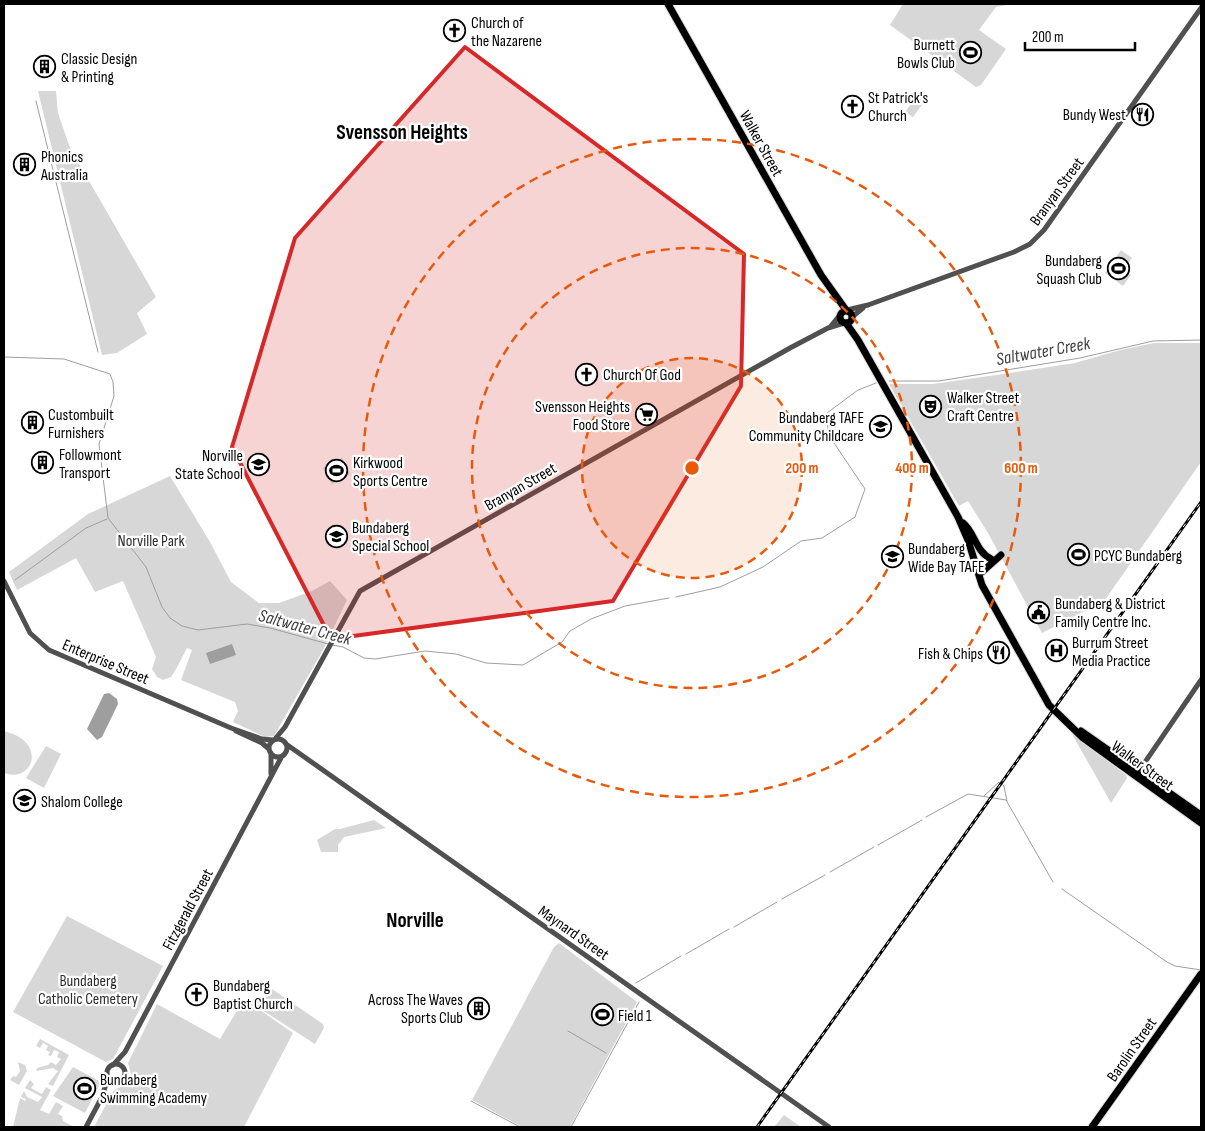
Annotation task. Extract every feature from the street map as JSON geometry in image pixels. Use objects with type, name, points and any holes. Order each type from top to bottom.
[{"type":"main road","name":"Walker Street","points":[[668,4],[960,520],[989,599],[1040,692],[1083,738],[1201,823]]},
{"type":"main road","points":[[960,520],[971,531],[983,554],[992,559]]},
{"type":"main road","points":[[982,572],[1001,555]]},
{"type":"main road","name":"Walker Street","points":[[977,563],[995,603],[1053,708]]},
{"type":"main road","name":"Walker Street","points":[[1071,726],[1201,815]]},
{"type":"main road","name":"Barolin Street","points":[[1092,1127],[1201,973]]},
{"type":"street","name":"Branyan Street","points":[[274,740],[285,727],[356,595],[362,590],[828,328],[846,316],[868,305],[1005,256],[1035,240],[1201,8]]},
{"type":"street","name":"Enterprise Street","points":[[4,581],[28,629],[46,648],[231,728],[262,743],[270,751]]},
{"type":"street","points":[[1138,771],[1201,680]]},
{"type":"street","name":"Branyan Street","points":[[285,727],[285,742]]},
{"type":"street","name":"Enterprise Street","points":[[231,728],[262,739],[274,740]]},
{"type":"street","points":[[274,740],[285,742],[287,749],[283,755],[275,756],[270,751],[274,740]]},
{"type":"street","name":"Maynard Street","points":[[285,742],[829,1127]]},
{"type":"street","name":"Fitzgerald Street","points":[[270,751],[273,764],[271,777]]},
{"type":"street","name":"Maynard Street","points":[[283,755],[293,753],[304,757]]},
{"type":"street","name":"Fitzgerald Street","points":[[125,1052],[283,755]]},
{"type":"street","points":[[86,1127],[102,1097],[108,1077],[108,1070],[125,1052]]},
{"type":"street","points":[[102,1097],[118,1081],[124,1078],[125,1052]]},
{"type":"street","points":[[113,1064],[118,1064],[124,1069]]},
{"type":"street","points":[[108,1077],[118,1081]]},
{"type":"highlighted area","points":[[465,47],[744,254],[741,386],[613,601],[331,639],[232,447],[295,238]]},
{"type":"green space","points":[[903,4],[1012,4],[996,7],[979,30],[1006,49],[981,85],[976,87],[890,25]]},
{"type":"green space","points":[[38,91],[56,91],[58,113],[70,148],[156,297],[137,313],[147,334],[117,353],[102,355]]},
{"type":"green space","points":[[917,96],[924,102],[913,117],[905,112]]},
{"type":"green space","points":[[1121,250],[1132,258],[1124,269],[1131,275],[1123,286],[1105,273]]},
{"type":"green space","points":[[1154,343],[1201,343],[1201,462],[1105,600],[1042,633],[988,533],[968,501],[959,506],[889,384],[933,384],[1075,363],[1120,350]]},
{"type":"green space","name":"Kirkwood Sports Centre","points":[[342,458],[350,474],[332,484],[323,468]]},
{"type":"green space","name":"Norville Park","points":[[170,476],[210,542],[231,582],[259,603],[279,603],[312,591],[330,581],[347,600],[323,650],[274,736],[265,737],[233,722],[238,711],[235,702],[181,680],[192,650],[187,648],[171,677],[163,680],[157,677],[152,669],[156,657],[123,581],[95,592],[76,558],[17,590],[9,572],[88,514]]},
{"type":"green space","points":[[4,731],[22,739],[28,745],[31,752],[32,759],[30,765],[20,774],[4,773]]},
{"type":"green space","points":[[1072,734],[1126,775],[1127,778],[1111,803]]},
{"type":"green space","points":[[46,746],[61,754],[44,788],[26,778]]},
{"type":"green space","points":[[374,820],[386,828],[344,837],[338,845],[338,852],[321,852],[317,840],[335,829]]},
{"type":"green space","name":"Bundaberg Catholic Cemetery","points":[[67,916],[163,966],[113,1059],[106,1062],[13,1012]]},
{"type":"green space","points":[[559,943],[637,1002],[570,1127],[522,1127],[472,1100],[554,947]]},
{"type":"green space","points":[[272,989],[323,1024],[324,1028],[315,1044],[259,1008]]},
{"type":"green space","points":[[244,999],[293,1033],[244,1127],[94,1127],[114,1090],[125,1085],[129,1079],[131,1074],[128,1063],[157,1004],[220,1039]]},
{"type":"green space","points":[[40,1039],[69,1055],[53,1086],[48,1084],[58,1071],[53,1068],[36,1071],[37,1068],[48,1065],[51,1062],[56,1065],[61,1059],[57,1057],[59,1052],[54,1050],[51,1056],[48,1055],[50,1052],[46,1050],[48,1046],[43,1043],[40,1048],[36,1046]]},
{"type":"green space","points":[[18,1062],[25,1065],[27,1071],[19,1085],[10,1080],[13,1076],[16,1077],[20,1071]]},
{"type":"green space","points":[[73,1067],[101,1082],[85,1113],[53,1096]]},
{"type":"green space","points":[[30,1080],[34,1084],[31,1088],[42,1094],[46,1087],[51,1090],[40,1110],[49,1114],[56,1102],[63,1106],[58,1114],[62,1116],[63,1121],[74,1127],[13,1127],[20,1098],[25,1101],[26,1099],[21,1097],[24,1091],[27,1097],[38,1102],[42,1097],[25,1088]]},
{"type":"green space","points":[[784,1115],[801,1127],[774,1127]]},
{"type":"shaded area","points":[[232,644],[236,655],[210,664],[206,653]]},
{"type":"shaded area","points":[[109,693],[117,699],[118,704],[102,737],[97,740],[87,729],[104,694]]},
{"type":"waterway","points":[[36,101],[98,352]]},
{"type":"waterway","name":"Saltwater Creek","points":[[889,381],[939,381],[1080,358],[1153,341],[1201,340]]},
{"type":"waterway","name":"Saltwater Creek","points":[[4,357],[64,359],[110,374],[113,382],[114,396],[99,444],[108,518],[146,567],[162,607],[170,618],[182,626],[198,630],[247,624],[270,628],[328,644]]},
{"type":"waterway","name":"Saltwater Creek","points":[[676,597],[720,587],[763,567],[801,541],[822,538],[855,517],[865,489],[830,437],[826,419],[827,413],[858,390],[876,383]]},
{"type":"waterway","points":[[15,580],[86,528],[107,519]]},
{"type":"waterway","name":"Saltwater Creek","points":[[332,645],[343,647],[364,658],[375,659],[425,651],[456,654],[486,663],[523,665],[562,642],[570,631],[591,619],[625,606],[669,598]]},
{"type":"waterway","points":[[984,796],[999,782],[1004,786],[1007,801]]},
{"type":"waterway","points":[[926,817],[968,794],[1006,800],[1053,882]]},
{"type":"waterway","points":[[878,845],[922,820]]},
{"type":"waterway","points":[[830,872],[874,847]]},
{"type":"waterway","points":[[782,899],[825,875]]},
{"type":"waterway","points":[[1062,889],[1167,962],[1175,966],[1201,970]]},
{"type":"waterway","points":[[734,927],[777,902]]},
{"type":"waterway","points":[[686,954],[729,929]]},
{"type":"waterway","points":[[636,983],[681,956]]},
{"type":"waterway","points":[[571,1127],[639,1002]]},
{"type":"waterway","points":[[568,1031],[606,1053]]},
{"type":"waterway","points":[[471,1101],[520,1127]]},
{"type":"railway","points":[[757,1127],[1201,502]]},
{"type":"place","name":"Church of the Nazarene","points":[[455,31]]},
{"type":"place","name":"Burnett Bowls Club","points":[[971,53]]},
{"type":"place","name":"Classic Design & Printing","points":[[45,67]]},
{"type":"place","name":"St Patrick's Church","points":[[852,106]]},
{"type":"place","name":"Bundy West","points":[[1142,114]]},
{"type":"place","name":"Phonics Australia","points":[[25,165]]},
{"type":"place","name":"Bundaberg Squash Club","points":[[1118,269]]},
{"type":"place","name":"Church Of God","points":[[587,374]]},
{"type":"place","name":"Walker Street Craft Centre","points":[[931,406]]},
{"type":"place","name":"Svensson Heights Food Store","points":[[646,415]]},
{"type":"place","name":"Custombuilt Furnishers","points":[[32,423]]},
{"type":"place","name":"Bundaberg TAFE Community Childcare","points":[[880,426]]},
{"type":"place","name":"Followmont Transport","points":[[43,463]]},
{"type":"place","name":"Norville State School","points":[[259,464]]},
{"type":"place","name":"Kirkwood Sports Centre","points":[[337,471]]},
{"type":"place","name":"Bundaberg Special School","points":[[336,536]]},
{"type":"place","name":"PCYC Bundaberg","points":[[1078,555]]},
{"type":"place","name":"Bundaberg Wide Bay TAFE","points":[[892,557]]},
{"type":"place","name":"Bundaberg & District Family Centre Inc.","points":[[1039,612]]},
{"type":"place","name":"Burrum Street Media Practice","points":[[1056,651]]},
{"type":"place","name":"Fish & Chips","points":[[999,653]]},
{"type":"place","name":"Shalom College","points":[[25,801]]},
{"type":"place","name":"Bundaberg Baptist Church","points":[[197,994]]},
{"type":"place","name":"Across The Waves Sports Club","points":[[479,1008]]},
{"type":"place","name":"Field 1","points":[[602,1015]]},
{"type":"place","name":"Bundaberg Swimming Academy","points":[[84,1088]]},
{"type":"district","name":"Svensson Heights","points":[[402,132]]},
{"type":"district","name":"Norville","points":[[415,920]]}]
